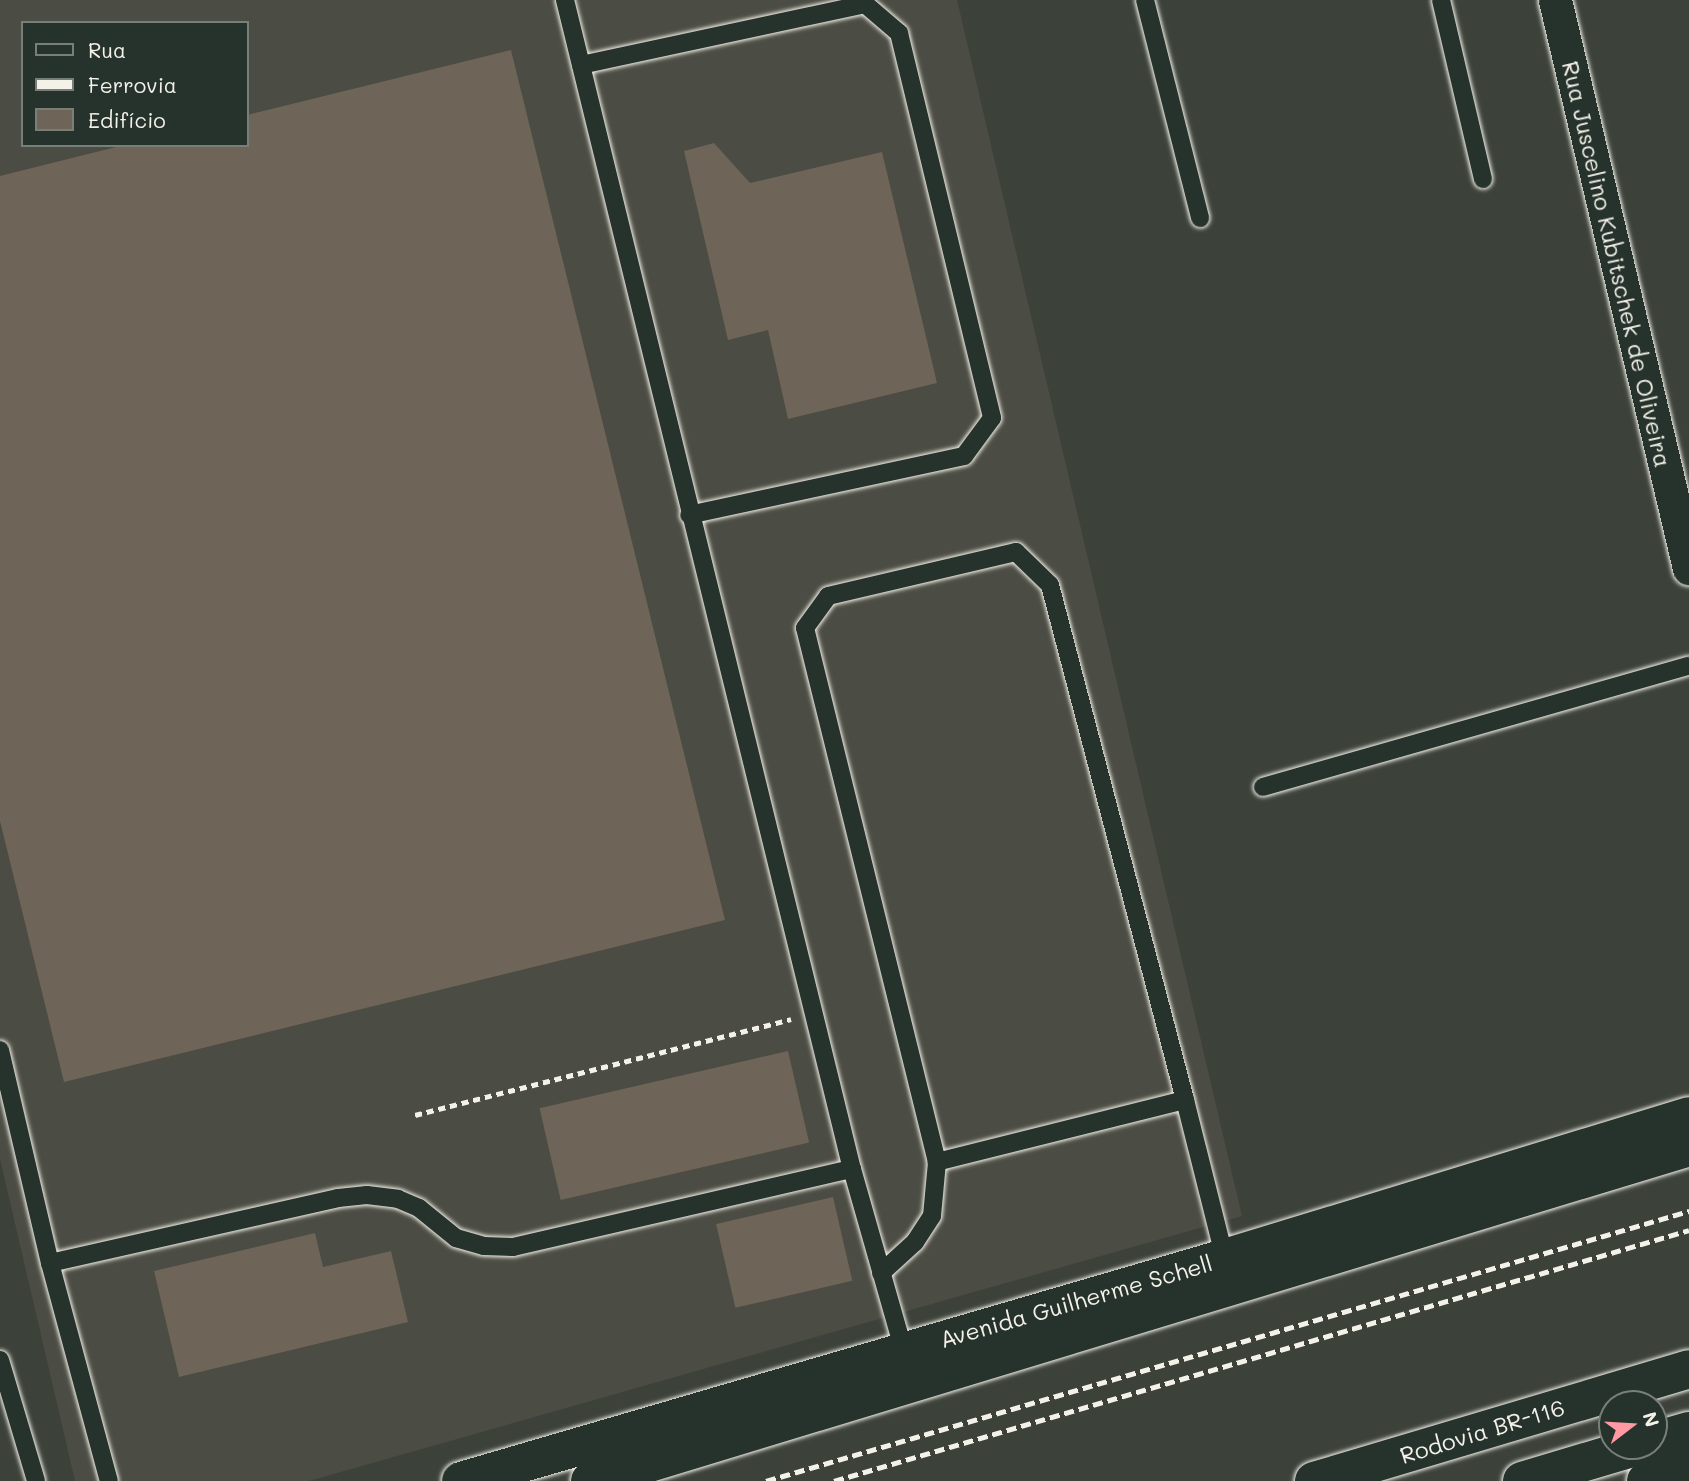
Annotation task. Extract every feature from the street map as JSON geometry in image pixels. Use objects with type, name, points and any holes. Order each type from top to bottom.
[{"type":"main road","name":"Avenida Guilherme Schell","points":[[1229,1271],[1689,1116]]},
{"type":"main road","name":"Avenida Guilherme Schell","points":[[461,1481],[908,1366],[1229,1271],[1689,1147]]},
{"type":"main road","name":"Avenida Guilherme Schell","points":[[590,1481],[908,1366]]},
{"type":"main road","name":"Rodovia BR-116","points":[[1314,1481],[1689,1369]]},
{"type":"main road","points":[[1668,1437],[1689,1431]]},
{"type":"main road","points":[[1522,1481],[1598,1458]]},
{"type":"main road","points":[[1646,1481],[1689,1468]]},
{"type":"street","name":"Rua Juscelino Kubitschek de Oliveira","points":[[1555,0],[1689,568]]},
{"type":"lane","points":[[565,0],[689,515],[816,1013],[852,1169],[908,1366]]},
{"type":"lane","points":[[1145,0],[1200,219]]},
{"type":"lane","points":[[1441,0],[1483,179]]},
{"type":"lane","points":[[581,65],[864,4],[899,33],[989,405],[992,418],[964,456],[689,515]]},
{"type":"lane","points":[[881,1273],[915,1242],[932,1216],[937,1162],[806,628],[828,596],[1016,552],[1050,585],[1229,1271]]},
{"type":"lane","points":[[1263,787],[1689,666]]},
{"type":"lane","points":[[0,1050],[50,1263],[109,1481]]},
{"type":"lane","points":[[937,1162],[1185,1100]]},
{"type":"lane","points":[[50,1263],[338,1198],[368,1195],[398,1199],[419,1208],[456,1237],[484,1247],[513,1247],[852,1169]]},
{"type":"lane","points":[[0,1360],[37,1481]]},
{"type":"path","points":[[415,1115],[816,1013]]},
{"type":"shaded area","points":[[0,0],[957,0],[1242,1216],[309,1481],[75,1481],[0,1159]]},
{"type":"building","points":[[511,50],[725,920],[64,1082],[0,821],[0,176],[116,147],[248,147],[248,115]]},
{"type":"building","points":[[714,143],[750,183],[882,152],[937,383],[788,419],[768,330],[728,340],[684,151]]},
{"type":"building","points":[[788,1051],[809,1143],[561,1200],[540,1108]]},
{"type":"building","points":[[833,1197],[852,1281],[735,1308],[716,1224]]},
{"type":"building","points":[[315,1233],[323,1267],[391,1251],[408,1322],[179,1377],[154,1271]]},
{"type":"railway","points":[[766,1481],[1689,1211]]},
{"type":"railway","points":[[834,1481],[1689,1230]]}]
